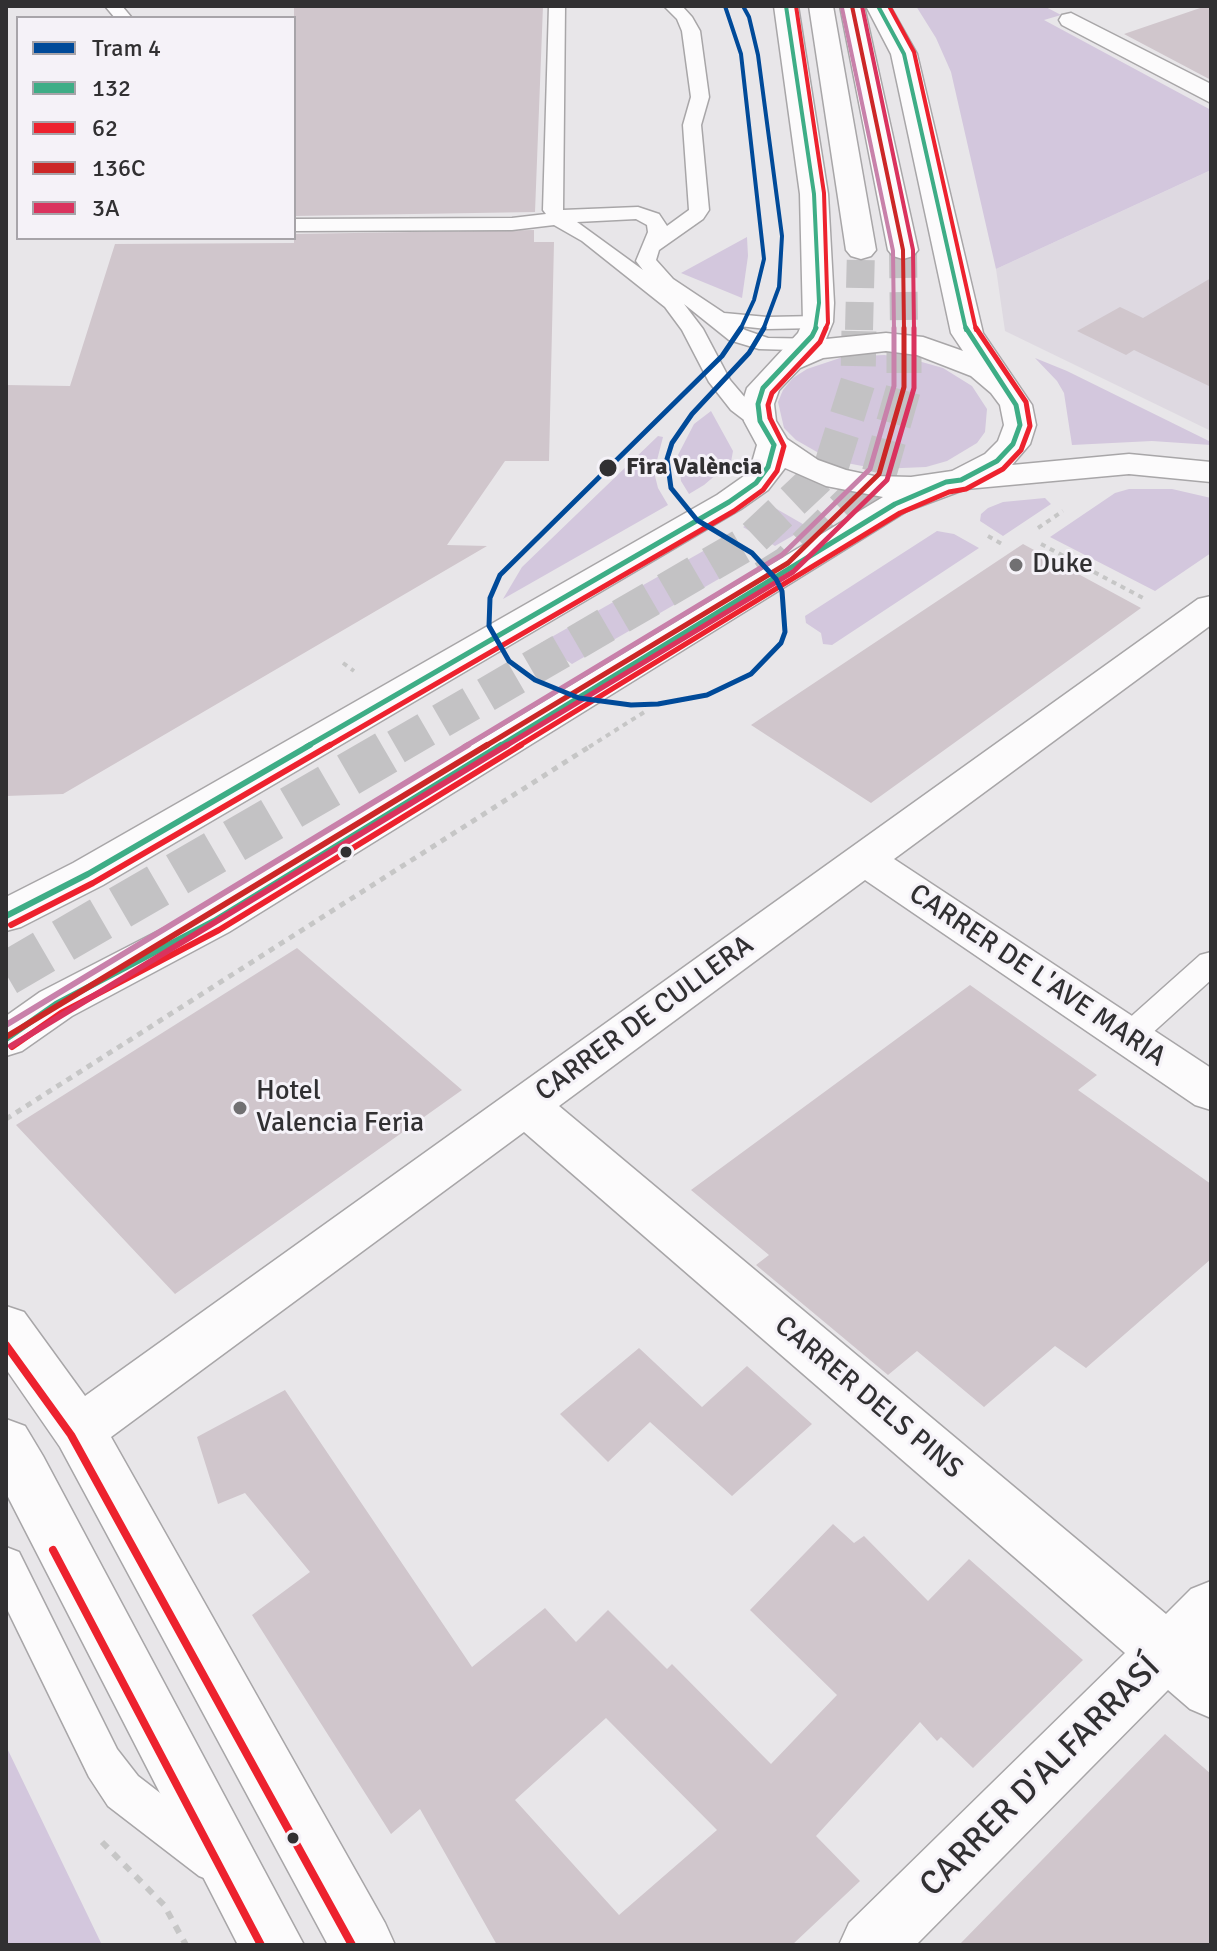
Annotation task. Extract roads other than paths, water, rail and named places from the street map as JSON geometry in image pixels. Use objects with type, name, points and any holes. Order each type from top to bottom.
[{"type":"street","points":[[6,916],[88,874],[729,502],[756,483],[772,458],[758,404],[763,388],[804,343],[814,194],[786,6]]},
{"type":"street","points":[[821,6],[861,250]]},
{"type":"street","points":[[852,6],[903,250]]},
{"type":"street","points":[[6,1039],[56,1004],[214,921],[895,504],[997,461],[1013,444],[1020,425],[1016,405],[967,333],[904,54],[878,6]]},
{"type":"street","points":[[1071,20],[1211,95]]},
{"type":"street","points":[[804,343],[817,349],[886,342],[923,346],[982,369],[1003,386]]},
{"type":"street","points":[[767,433],[806,467],[838,479],[886,486],[911,487],[1129,464],[1211,472]]},
{"type":"street","name":"CARRER DE CULLERA","points":[[79,1430],[1211,607]]},
{"type":"street","name":"CARRER DE L'AVE MARIA","points":[[863,859],[1211,1092]]},
{"type":"street","name":"CARRER DELS PINS","points":[[525,1105],[1211,1689]]},
{"type":"street","points":[[6,1328],[79,1430],[363,1945]]},
{"type":"street","points":[[6,1443],[32,1486],[272,1945]]},
{"type":"street","name":"CARRER D'ALFARRASÍ","points":[[871,1945],[1211,1608]]},
{"type":"lane","points":[[557,6],[553,210],[560,220],[589,237],[672,303],[692,329],[720,382],[767,433]]},
{"type":"lane","points":[[650,247],[699,210],[692,125],[700,97],[698,78],[691,31],[684,17],[672,6]]},
{"type":"lane","points":[[296,225],[512,224],[592,214],[638,213],[652,218],[658,232],[646,261],[651,270],[746,339],[767,344],[804,343]]},
{"type":"lane","points":[[1128,1037],[1211,963]]},
{"type":"lane","points":[[6,1565],[68,1697],[103,1763],[123,1791],[210,1858],[244,1890]]},
{"type":"tunnel","points":[[859,330],[861,250]]},
{"type":"tunnel","points":[[903,250],[904,330]]},
{"type":"tunnel","points":[[396,747],[749,542],[832,464],[858,382],[859,328]]},
{"type":"tunnel","points":[[764,578],[788,563],[879,474],[904,387],[904,330]]},
{"type":"tunnel","points":[[6,974],[399,745]]},
{"type":"tram line","name":"4","points":[[725,6],[741,54],[762,232],[764,259],[754,300],[737,335],[722,356],[512,562],[500,575],[490,598],[489,626],[509,661],[535,680],[579,698],[631,705],[658,704],[707,695],[751,674],[781,643],[785,632],[782,591],[776,579],[752,553],[697,520],[671,488],[668,474],[667,459],[672,443],[692,414],[749,353],[767,323],[779,287],[782,236],[758,55],[749,17],[743,6]]},
{"type":"place","name":"Fira València","points":[[608,468]]},
{"type":"place","name":"Duke","points":[[1016,565]]},
{"type":"place","name":"Hotel Valencia Feria","points":[[240,1108]]}]
